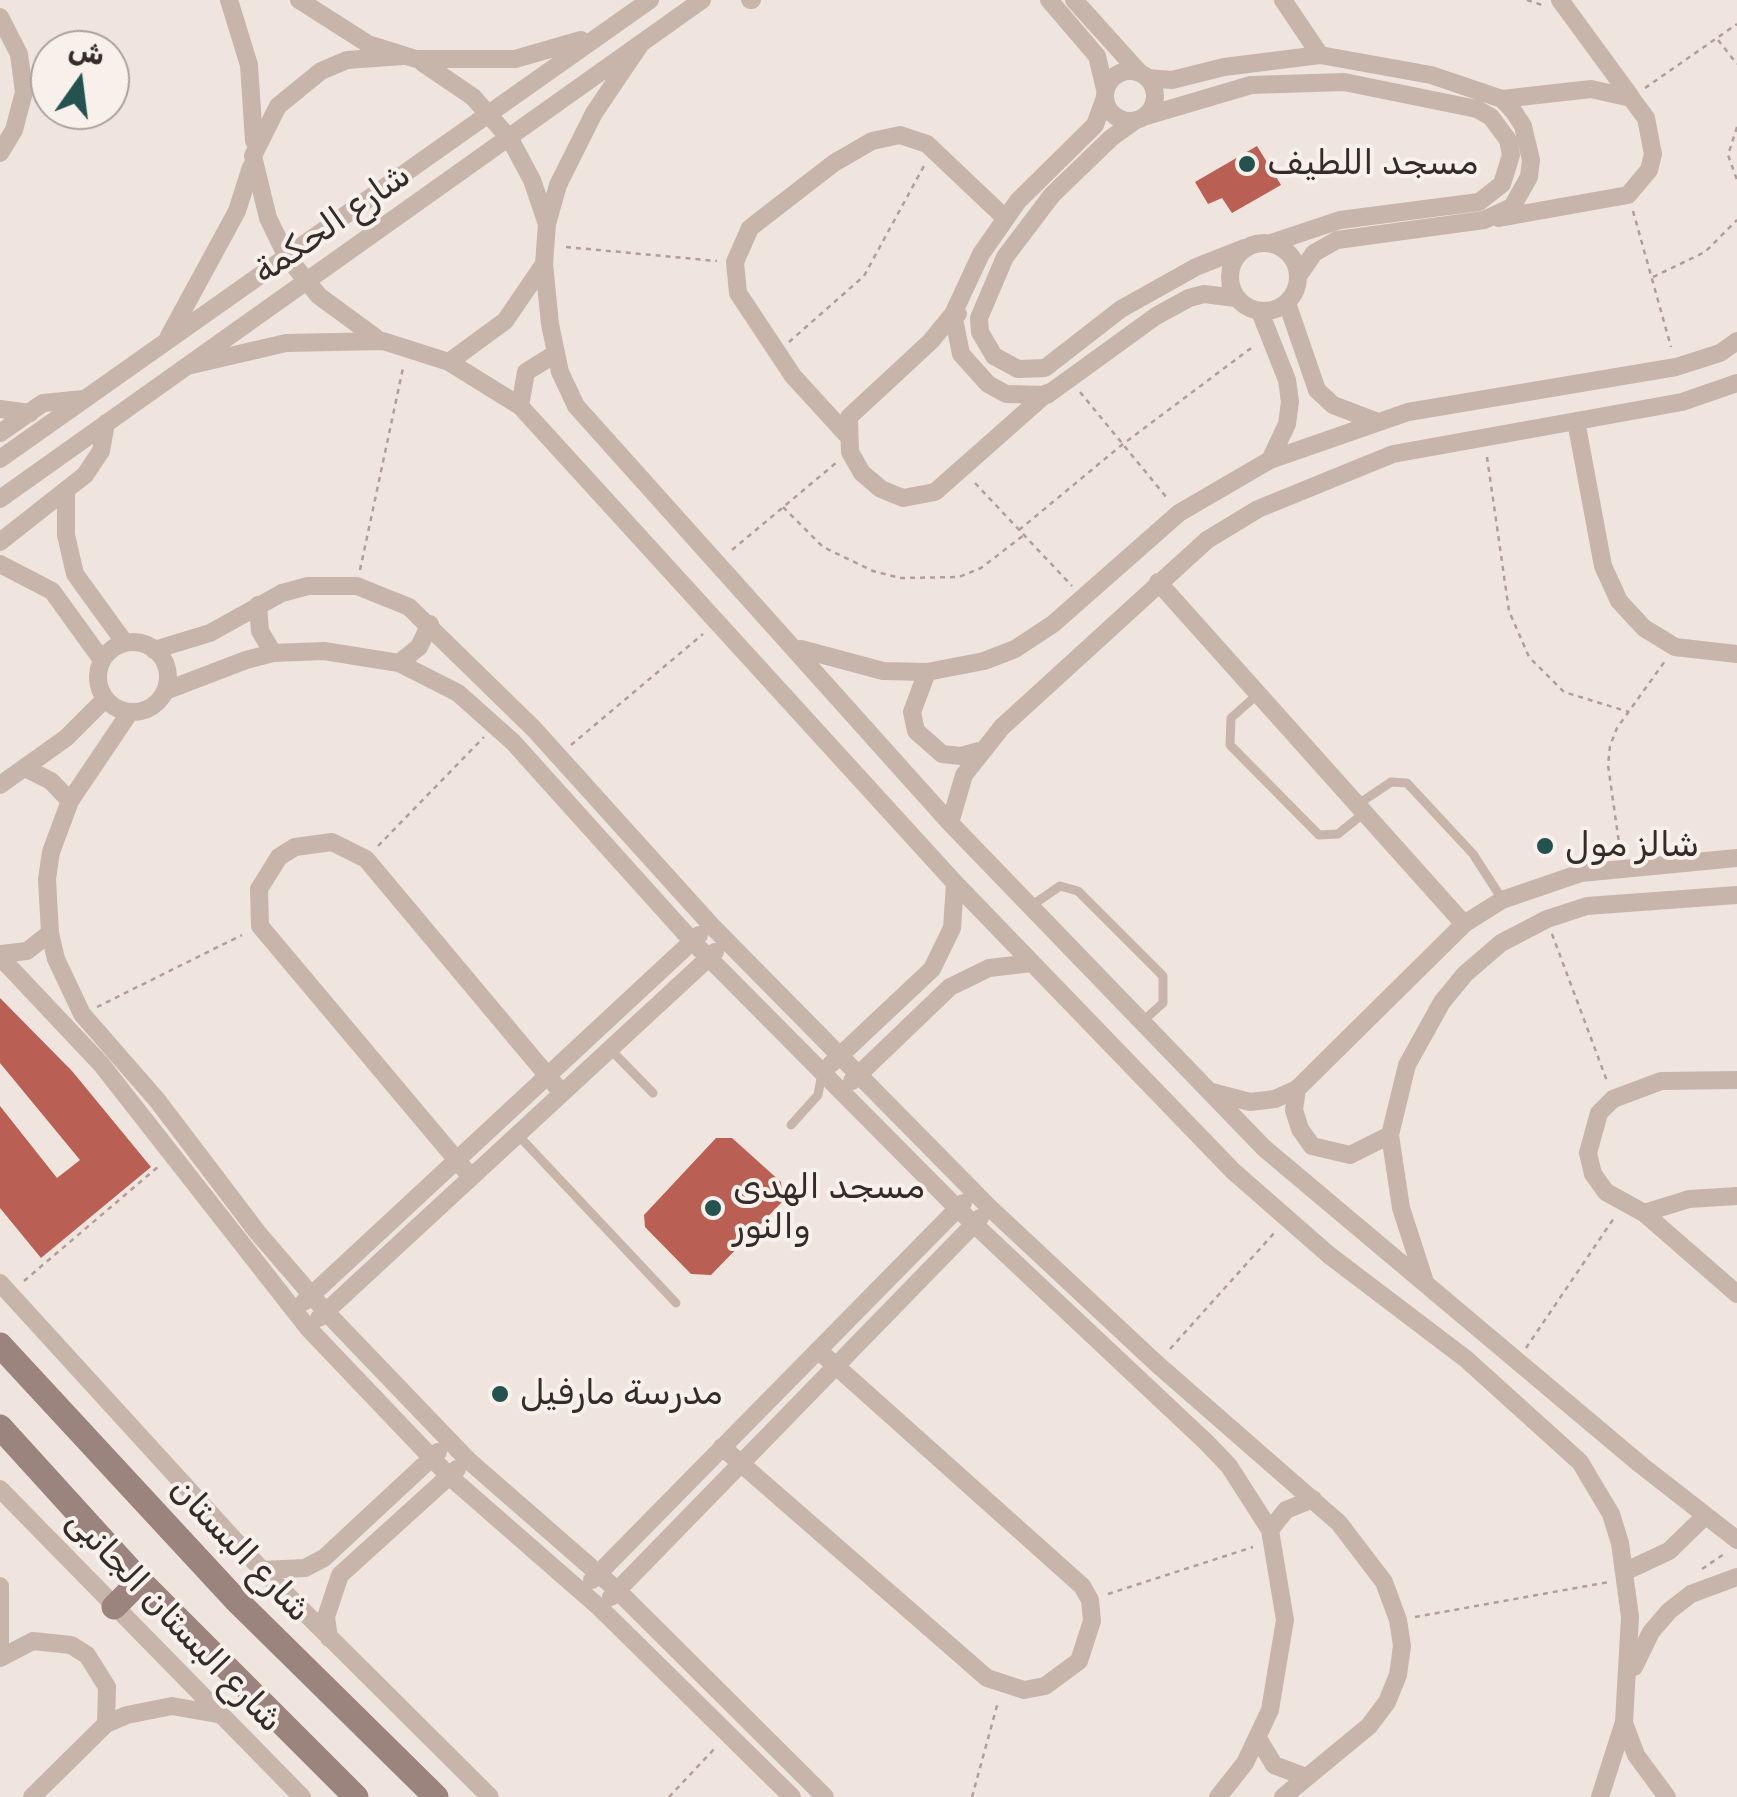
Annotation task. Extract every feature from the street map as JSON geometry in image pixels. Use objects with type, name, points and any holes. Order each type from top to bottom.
[{"type":"street","points":[[229,0],[249,65],[255,113],[253,156],[264,208],[287,256],[306,282],[333,310],[383,341]]},
{"type":"street","points":[[299,0],[335,27],[410,58],[455,83],[490,114],[510,139],[532,180],[547,224]]},
{"type":"street","name":"شارع الحكمة","points":[[0,458],[650,0]]},
{"type":"street","name":"شارع الحكمة","points":[[0,500],[702,0]]},
{"type":"street","points":[[1049,0],[1096,56],[1105,94],[1116,117],[1141,118]]},
{"type":"street","points":[[1074,0],[1144,75],[1155,98],[1141,118]]},
{"type":"street","points":[[1283,0],[1320,56]]},
{"type":"street","points":[[1560,0],[1646,118],[1653,154],[1649,170],[1628,195],[1482,211],[1340,220],[1272,243],[1244,248],[1159,287],[1045,368],[1018,369],[994,356],[980,332],[979,318],[994,277],[1033,216],[1111,138],[1141,118],[1218,92],[1283,82],[1344,82],[1488,100],[1590,88],[1631,98]]},
{"type":"street","points":[[0,18],[19,54],[24,92],[14,130],[0,153]]},
{"type":"street","points":[[166,342],[237,211],[253,156],[278,106],[321,70],[361,58],[515,59],[564,48],[610,29]]},
{"type":"street","points":[[640,44],[581,137],[558,185],[547,224],[544,254],[556,354],[576,406],[798,648],[950,823],[1203,1087],[1309,1189],[1737,1540]]},
{"type":"street","points":[[848,443],[849,417],[953,314],[1004,217],[1094,125],[1105,94],[1118,73],[1172,80],[1224,67],[1320,56],[1404,68],[1488,100],[1524,126],[1529,143],[1529,177],[1512,207],[1337,240],[1314,253],[1287,304],[1260,312]]},
{"type":"street","points":[[1482,211],[1502,184],[1511,155],[1488,100]]},
{"type":"street","points":[[1004,217],[933,150],[900,135],[872,140],[762,215],[750,228],[736,262],[738,293],[777,354],[848,443],[862,473],[880,489],[904,498],[935,492],[1047,395],[1156,316],[1204,294],[1236,298],[1260,312],[1288,380],[1287,424],[1270,460]]},
{"type":"street","points":[[1272,243],[1295,260],[1299,275]]},
{"type":"street","points":[[1236,298],[1230,272],[1244,248]]},
{"type":"street","points":[[449,362],[505,321],[544,254]]},
{"type":"street","points":[[1287,304],[1318,390],[1333,406],[1375,422]]},
{"type":"street","points":[[953,314],[979,318]]},
{"type":"street","points":[[953,314],[960,354],[988,384],[1027,398],[1047,395]]},
{"type":"street","points":[[187,366],[286,343],[383,341],[449,362],[520,406],[955,883],[1286,1220],[1466,1359],[1580,1462],[1611,1514],[1625,1576],[1629,1682],[1624,1722],[1600,1797]]},
{"type":"street","points":[[798,648],[883,671],[927,672],[968,665],[1015,649],[1053,624],[1179,513],[1270,460],[1375,422],[1676,367],[1720,353],[1737,341]]},
{"type":"street","points":[[520,406],[526,372],[556,354]]},
{"type":"street","points":[[1045,368],[1047,395]]},
{"type":"street","points":[[950,823],[964,775],[979,751],[1207,540],[1298,490],[1393,454],[1682,402],[1737,383]]},
{"type":"street","points":[[1530,392],[1536,428]]},
{"type":"street","points":[[0,433],[54,400],[84,399]]},
{"type":"street","points":[[0,408],[30,412]]},
{"type":"street","points":[[1576,421],[1604,566],[1619,601],[1644,628],[1675,647],[1737,654]]},
{"type":"street","points":[[0,542],[66,495],[102,452],[106,423]]},
{"type":"street","points":[[66,495],[66,535],[75,574],[126,643],[154,650],[210,633],[258,605],[308,586],[356,586],[386,595],[430,624],[559,755],[711,925],[990,1208],[1157,1364],[1314,1500],[1364,1551],[1384,1582],[1398,1620],[1398,1675],[1386,1702],[1349,1745],[1304,1776],[1283,1797]]},
{"type":"street","points":[[0,564],[52,591],[102,660],[99,686],[105,699],[130,712]]},
{"type":"street","points":[[1158,582],[1464,924]]},
{"type":"street","points":[[258,605],[260,631],[274,653]]},
{"type":"street","points":[[399,664],[419,647],[430,624]]},
{"type":"street","points":[[102,660],[126,643]]},
{"type":"street","points":[[154,650],[168,676],[165,692],[157,703],[130,712],[70,801],[49,865],[50,933],[56,959],[82,1014],[157,1100],[258,1233],[326,1312],[468,1460],[617,1590],[825,1797]]},
{"type":"street","points":[[165,692],[219,669],[274,653],[349,653],[399,664],[458,693],[496,725],[692,942],[974,1225],[1229,1466],[1272,1536],[1283,1590],[1283,1650],[1258,1738],[1218,1797]]},
{"type":"street","points":[[927,672],[912,712],[916,730],[942,754],[961,756],[979,751]]},
{"type":"street","points":[[0,785],[66,738],[105,699]]},
{"type":"street","points":[[25,768],[51,781],[70,801]]},
{"type":"street","points":[[471,1177],[260,926],[256,908],[266,872],[295,847],[332,842],[366,859],[562,1093]]},
{"type":"street","points":[[1203,1087],[1226,1098],[1250,1102],[1275,1100],[1297,1090],[1464,924],[1502,900],[1581,874],[1737,858]]},
{"type":"street","points":[[822,1072],[932,969],[952,928],[955,883]]},
{"type":"street","points":[[1424,1280],[1397,1191],[1390,1135],[1408,1065],[1442,1002],[1465,974],[1501,943],[1547,919],[1587,906],[1737,895]]},
{"type":"street","points":[[294,1312],[711,925]]},
{"type":"street","points":[[0,956],[27,951],[50,933]]},
{"type":"street","points":[[308,1328],[727,941]]},
{"type":"street","points":[[0,956],[101,1064],[308,1328],[450,1476],[600,1608],[792,1797]]},
{"type":"street","points":[[841,1091],[950,986],[989,968],[1032,963]]},
{"type":"street","points":[[1100,1033],[1127,1008]]},
{"type":"street","points":[[1737,1080],[1661,1082],[1613,1098],[1599,1113],[1588,1153],[1600,1183],[1624,1204],[1644,1213],[1737,1294]]},
{"type":"street","points":[[1297,1090],[1294,1110],[1300,1129],[1312,1146],[1350,1155],[1390,1135]]},
{"type":"street","points":[[580,1591],[974,1192]]},
{"type":"street","points":[[1644,1213],[1689,1200],[1737,1196]]},
{"type":"street","points":[[600,1608],[990,1208]]},
{"type":"street","points":[[4,1288],[262,1570],[490,1797]]},
{"type":"street","name":"شارع البستان","points":[[0,1346],[236,1600],[436,1797]]},
{"type":"street","points":[[722,1448],[972,1666],[1003,1686],[1045,1686],[1079,1661],[1089,1642],[1090,1600],[1069,1572],[818,1350]]},
{"type":"street","points":[[0,1426],[140,1581],[356,1797]]},
{"type":"street","points":[[262,1570],[305,1568],[324,1558],[450,1442]]},
{"type":"street","points":[[330,1638],[328,1606],[340,1575],[468,1460]]},
{"type":"street","name":"شارع البستان الجانبى","points":[[0,1489],[302,1797]]},
{"type":"street","points":[[1272,1536],[1286,1510],[1314,1500]]},
{"type":"street","points":[[1625,1576],[1670,1551],[1705,1516]]},
{"type":"street","points":[[1629,1682],[1637,1655],[1669,1611],[1691,1594],[1737,1577]]},
{"type":"street","points":[[114,1607],[140,1581]]},
{"type":"street","points":[[0,1586],[0,1656],[33,1641],[71,1645],[87,1655],[107,1687],[106,1724]]},
{"type":"street","points":[[32,1797],[106,1724],[160,1707],[217,1714]]},
{"type":"street","points":[[1624,1722],[1636,1755],[1667,1797]]},
{"type":"street","points":[[1258,1738],[1274,1764],[1304,1776]]},
{"type":"lane","points":[[1258,694],[1232,718],[1230,745],[1319,836],[1338,834],[1391,782],[1407,783],[1473,854],[1502,900]]},
{"type":"lane","points":[[1030,907],[1051,890],[1070,887],[1163,976],[1163,1003],[1141,1022]]},
{"type":"lane","points":[[610,1049],[653,1093]]},
{"type":"lane","points":[[791,1125],[818,1095],[822,1072]]},
{"type":"lane","points":[[818,1095],[841,1091]]},
{"type":"lane","points":[[518,1134],[676,1304]]},
{"type":"path","points":[[1631,98],[1737,24]]},
{"type":"path","points":[[1717,38],[1737,64]]},
{"type":"path","points":[[1737,127],[1730,144],[1729,165],[1737,180]]},
{"type":"path","points":[[1730,144],[1737,146]]},
{"type":"path","points":[[777,354],[864,276],[933,150]]},
{"type":"path","points":[[1628,195],[1676,367]]},
{"type":"path","points":[[1651,277],[1706,252],[1737,220]]},
{"type":"path","points":[[544,254],[736,262]]},
{"type":"path","points":[[1019,530],[1123,444],[1270,335]]},
{"type":"path","points":[[356,586],[408,347]]},
{"type":"path","points":[[1070,380],[1179,513]]},
{"type":"path","points":[[1484,436],[1509,612],[1524,646],[1545,676],[1564,692],[1628,712]]},
{"type":"path","points":[[718,562],[784,508],[848,443]]},
{"type":"path","points":[[964,470],[1082,597]]},
{"type":"path","points":[[784,508],[823,547],[873,571],[900,578],[959,576],[981,568],[1024,536]]},
{"type":"path","points":[[559,755],[719,620]]},
{"type":"path","points":[[1623,870],[1608,765],[1616,728],[1675,647]]},
{"type":"path","points":[[366,859],[496,725]]},
{"type":"path","points":[[1547,919],[1613,1098]]},
{"type":"path","points":[[82,1014],[260,926]]},
{"type":"path","points":[[4,1288],[172,1156]]},
{"type":"path","points":[[1518,1360],[1624,1204]]},
{"type":"path","points":[[1157,1364],[1286,1220]]},
{"type":"path","points":[[1090,1600],[1272,1536]]},
{"type":"path","points":[[1398,1620],[1625,1576]]},
{"type":"path","points":[[972,1797],[1003,1686]]},
{"type":"path","points":[[670,1797],[728,1734]]},
{"type":"building","name":"مسجد اللطيف","points":[[1257,146],[1281,185],[1232,213],[1222,198],[1208,204],[1195,182]]},
{"type":"building","points":[[0,998],[72,1071],[151,1167],[41,1258],[0,1208],[0,1106],[57,1178],[80,1160],[0,1063]]},
{"type":"building","name":"مسجد الهدى والنور","points":[[716,1138],[732,1138],[781,1182],[783,1201],[711,1275],[691,1274],[645,1227],[644,1215]]},
{"type":"place","name":"مسجد اللطيف","points":[[1247,164]]},
{"type":"place","name":"شالز مول","points":[[1545,846]]},
{"type":"place","name":"مسجد الهدى والنور","points":[[713,1208]]},
{"type":"place","name":"مدرسة مارفيل","points":[[500,1394]]}]
